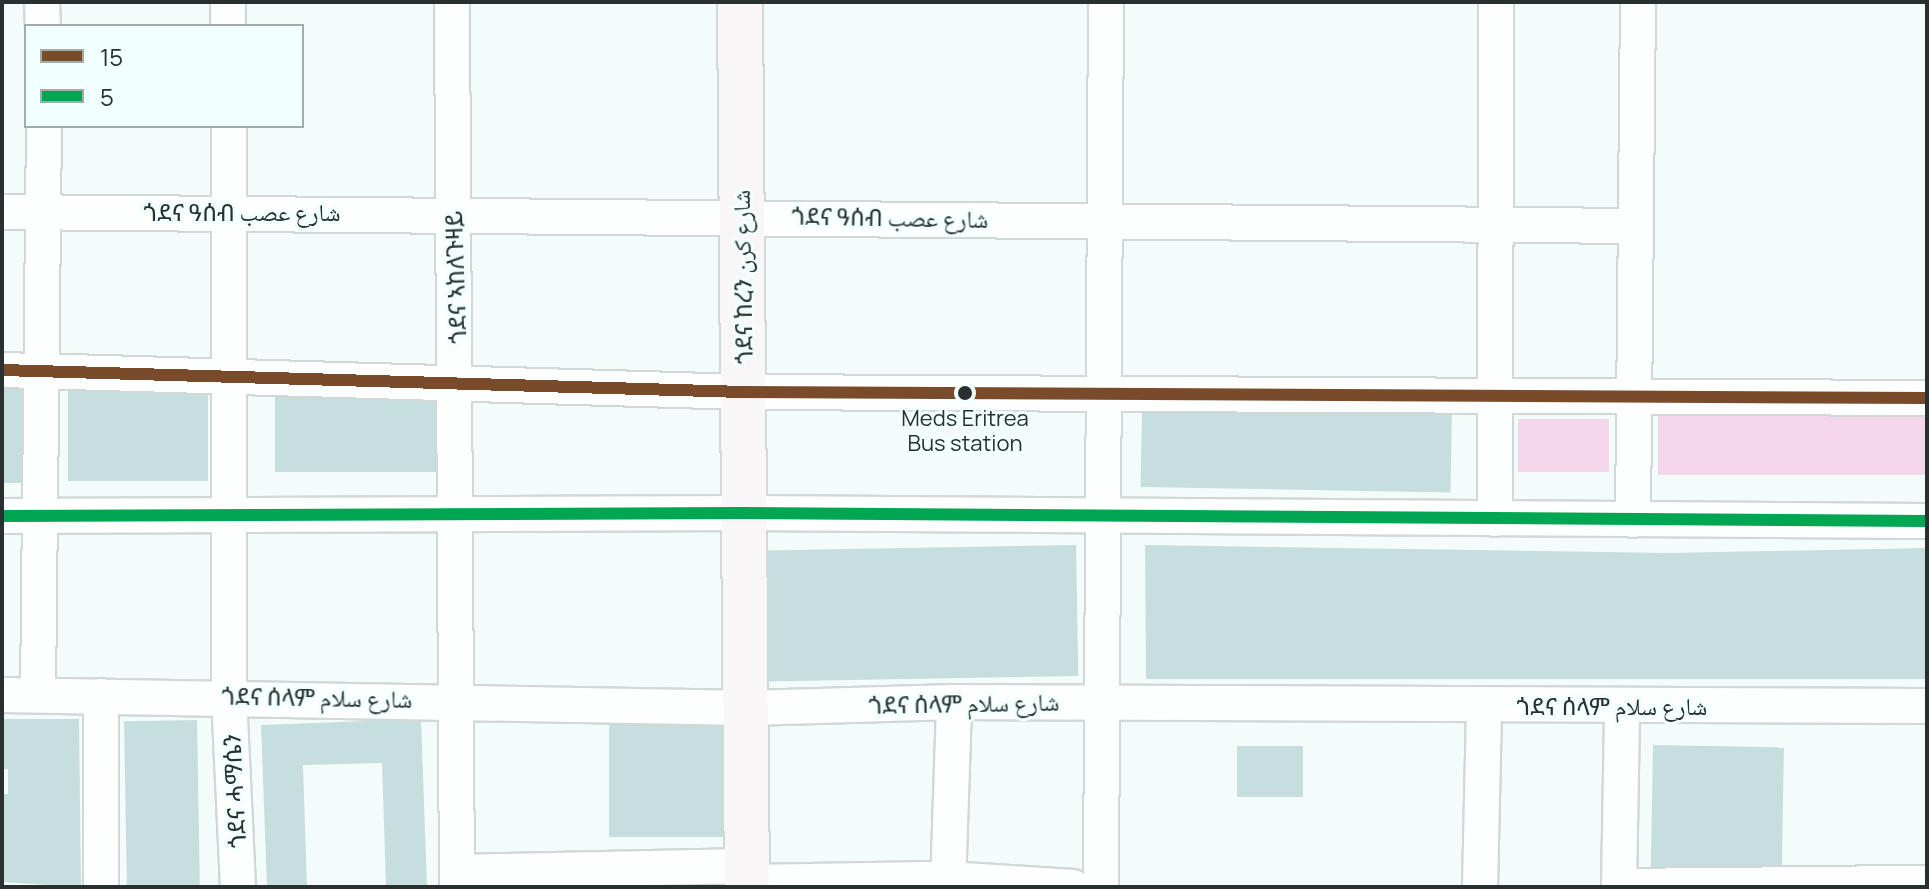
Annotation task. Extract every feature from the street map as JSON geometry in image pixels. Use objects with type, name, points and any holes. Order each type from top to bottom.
[{"type":"street","points":[[42,2],[43,24]]},
{"type":"street","points":[[228,2],[228,24]]},
{"type":"street","name":"ጎደና ኣከለጉዛይ","points":[[452,2],[452,214],[458,384],[452,700],[457,880]]},
{"type":"street","name":"ጎደና ከረን شارع كرن","points":[[740,2],[743,513],[749,708],[747,878]]},
{"type":"street","points":[[1101,887],[1101,396],[1106,2]]},
{"type":"street","points":[[1495,519],[1496,2]]},
{"type":"street","points":[[1633,520],[1638,2]]},
{"type":"street","points":[[38,695],[44,517],[44,128]]},
{"type":"street","name":"ጎደና ሓማሴን","points":[[229,128],[229,696],[238,887]]},
{"type":"street","name":"ጎደና ዓሰብ شارع عصب","points":[[2,212],[741,215],[1634,226]]},
{"type":"street","points":[[2,370],[229,374],[743,392],[1927,398]]},
{"type":"street","points":[[2,516],[743,513],[1927,521]]},
{"type":"street","name":"ጎደና ሰላም شارع سلام","points":[[2,695],[229,696],[749,708],[954,702],[1927,706]]},
{"type":"street","points":[[101,696],[101,887]]},
{"type":"street","points":[[948,883],[954,702]]},
{"type":"street","points":[[1480,887],[1484,705]]},
{"type":"street","points":[[1622,707],[1619,886],[1927,883]]},
{"type":"street","points":[[457,880],[747,878],[1073,887]]},
{"type":"shaded area","points":[[1658,411],[1927,411],[1927,475],[1658,475]]},
{"type":"shaded area","points":[[1518,419],[1609,419],[1609,472],[1518,472]]},
{"type":"building","points":[[2,374],[24,374],[24,483],[2,483]]},
{"type":"building","points":[[68,379],[208,379],[208,481],[68,481]]},
{"type":"building","points":[[275,393],[443,393],[443,472],[275,472]]},
{"type":"building","points":[[1142,407],[1452,412],[1451,492],[1141,487]]},
{"type":"building","points":[[1076,545],[1078,676],[767,681],[765,550]]},
{"type":"building","points":[[1145,545],[1668,553],[1927,548],[1927,679],[1146,679]]},
{"type":"building","points":[[2,719],[79,719],[81,887],[2,882],[2,794],[8,794],[8,769],[2,769]]},
{"type":"building","points":[[421,719],[427,887],[386,887],[382,763],[303,765],[307,887],[267,887],[261,725]]},
{"type":"building","points":[[197,720],[200,887],[127,887],[124,721]]},
{"type":"building","points":[[609,724],[727,724],[727,837],[609,837]]},
{"type":"building","points":[[1653,745],[1784,747],[1782,872],[1651,870]]},
{"type":"building","points":[[1237,746],[1303,746],[1303,797],[1237,797]]},
{"type":"transit line","name":"15","points":[[2,370],[743,392],[1927,398]]},
{"type":"transit line","name":"5","points":[[2,516],[743,513],[1927,521]]},
{"type":"place","name":"Meds Eritrea Bus station","points":[[965,393]]}]
